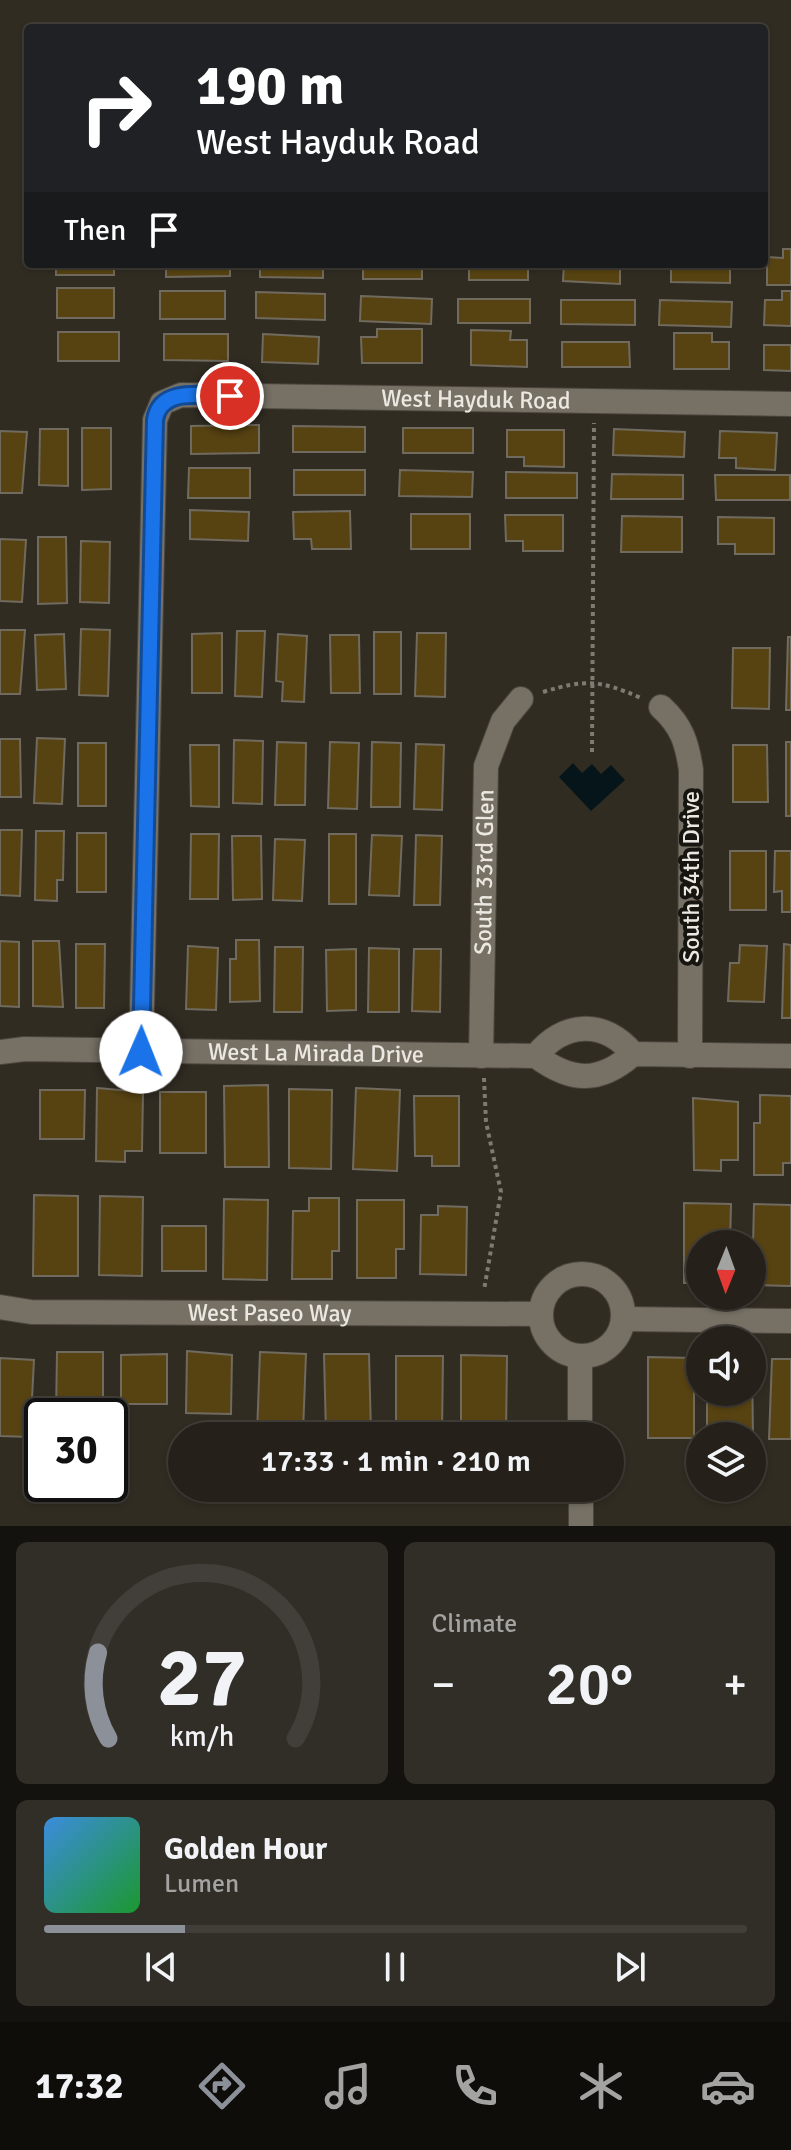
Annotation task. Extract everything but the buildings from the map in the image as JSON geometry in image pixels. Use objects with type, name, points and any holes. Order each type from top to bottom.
[{"type":"street","name":"West Hayduk Road","points":[[141,1052],[155,420],[162,403],[181,395],[791,404]]},
{"type":"street","name":"South 33rd Glen","points":[[481,1056],[486,766],[503,721],[521,699]]},
{"type":"street","name":"South 34th Drive","points":[[661,707],[678,723],[687,743],[691,770],[690,1056]]},
{"type":"street","points":[[536,1056],[555,1036],[581,1028],[621,1039],[633,1054],[791,1056]]},
{"type":"street","name":"West La Mirada Drive","points":[[0,1052],[536,1056],[558,1072],[589,1076],[618,1067],[633,1054]]},
{"type":"street","points":[[585,1273],[598,1276],[618,1293],[624,1319],[614,1342],[605,1350],[580,1356],[568,1354],[548,1338],[541,1314],[543,1301],[559,1280],[585,1273]]},
{"type":"street","name":"West Paseo Way","points":[[0,1308],[31,1312],[541,1314]]},
{"type":"street","points":[[624,1319],[791,1321]]},
{"type":"street","points":[[580,1356],[580,1422]]},
{"type":"street","points":[[581,1502],[581,1526]]},
{"type":"path","points":[[592,752],[594,403]]},
{"type":"path","points":[[521,699],[603,681],[661,707]]},
{"type":"path","points":[[480,1314],[501,1192],[486,1122],[481,1056]]},
{"type":"shaded area","points":[[573,763],[582,773],[592,764],[601,774],[611,765],[625,780],[591,811],[559,777]]},
{"type":"route","points":[[141,1052],[156,412],[171,397],[230,396]]}]
